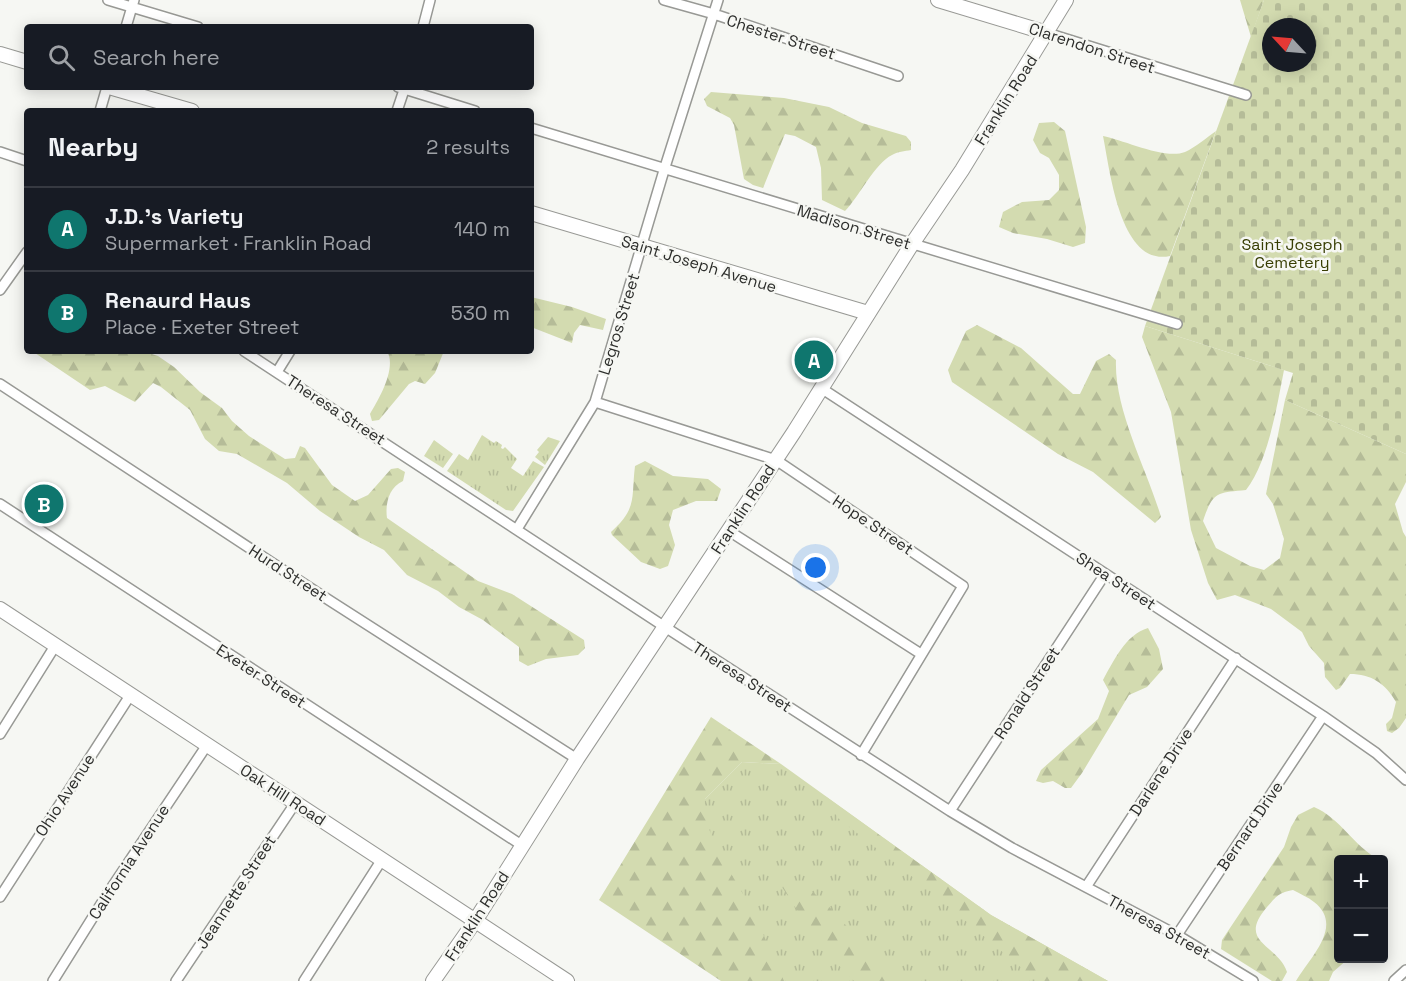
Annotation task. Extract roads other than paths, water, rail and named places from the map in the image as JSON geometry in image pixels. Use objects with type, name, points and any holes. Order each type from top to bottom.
[{"type":"street","points":[[108,0],[133,3],[190,24]]},
{"type":"street","points":[[424,24],[430,0]]},
{"type":"street","name":"Chester Street","points":[[664,0],[714,14],[898,76]]},
{"type":"street","name":"Legros Street","points":[[517,530],[595,402],[665,167],[718,0]]},
{"type":"street","name":"Clarendon Street","points":[[938,0],[1246,95]]},
{"type":"street","name":"Franklin Road","points":[[433,981],[475,921],[577,759],[776,460],[912,244],[962,170],[1066,0]]},
{"type":"street","points":[[127,24],[133,3]]},
{"type":"street","points":[[0,54],[24,61]]},
{"type":"street","points":[[101,108],[107,90]]},
{"type":"street","points":[[118,90],[182,108]]},
{"type":"street","points":[[398,108],[402,90]]},
{"type":"street","points":[[408,90],[465,108]]},
{"type":"street","name":"Madison Street","points":[[534,129],[1178,324]]},
{"type":"street","points":[[0,152],[24,160]]},
{"type":"street","name":"Saint Joseph Avenue","points":[[534,214],[868,313]]},
{"type":"street","points":[[0,290],[24,256]]},
{"type":"street","name":"Theresa Street","points":[[249,354],[950,811],[1012,848],[1177,935],[1253,981]]},
{"type":"street","points":[[277,372],[288,354]]},
{"type":"street","name":"Hurd Street","points":[[0,384],[292,576],[577,759]]},
{"type":"street","name":"Shea Street","points":[[821,388],[1323,716],[1376,753],[1406,780]]},
{"type":"street","name":"Hope Street","points":[[595,402],[776,460],[963,586],[861,755]]},
{"type":"street","name":"Exeter Street","points":[[0,504],[523,846]]},
{"type":"street","points":[[729,531],[921,654]]},
{"type":"street","name":"Ronald Street","points":[[950,811],[1105,574]]},
{"type":"street","name":"Oak Hill Road","points":[[0,609],[567,981]]},
{"type":"street","points":[[0,734],[55,646]]},
{"type":"street","name":"Darlene Drive","points":[[1086,887],[1236,658]]},
{"type":"street","name":"Ohio Avenue","points":[[0,897],[131,694]]},
{"type":"street","name":"Bernard Drive","points":[[1177,935],[1323,716]]},
{"type":"street","name":"California Avenue","points":[[53,981],[120,874],[207,745]]},
{"type":"street","name":"Jeannette Street","points":[[176,981],[296,802]]},
{"type":"street","points":[[304,981],[381,861]]},
{"type":"street","points":[[1394,981],[1406,970]]},
{"type":"place","name":"J.D.'s Variety","points":[[814,360]]},
{"type":"place","name":"Renaurd Haus","points":[[44,504]]},
{"type":"park label","name":"Saint Joseph Cemetery","points":[[1292,253]]}]
